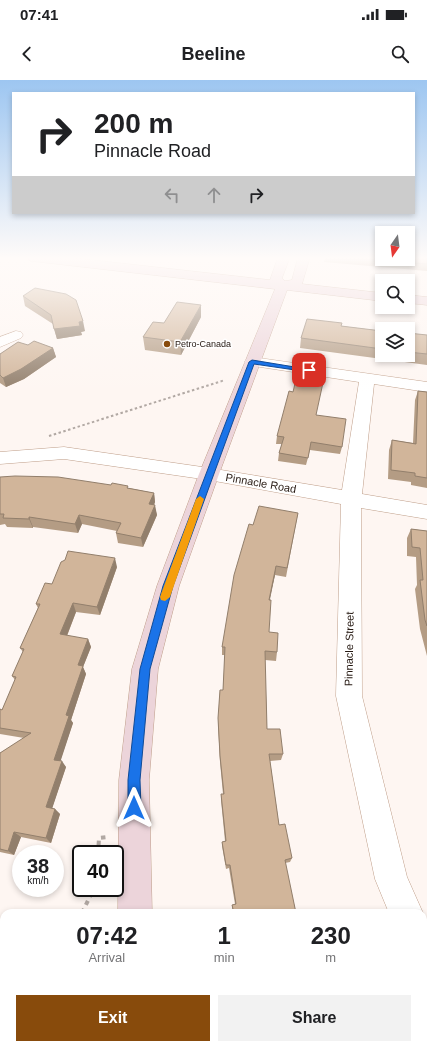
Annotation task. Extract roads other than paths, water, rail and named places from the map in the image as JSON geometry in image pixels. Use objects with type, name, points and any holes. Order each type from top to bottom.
[{"type":"street","points":[[136,909],[134,780],[145,669],[168,586],[209,474],[276,302]]},
{"type":"street","points":[[0,343],[16,335]]},
{"type":"street","points":[[252,362],[427,387]]},
{"type":"street","name":"Pinnacle Street","points":[[367,378],[351,499],[349,696],[391,879],[404,909]]},
{"type":"street","name":"Pinnacle Road","points":[[0,458],[64,453],[209,474],[427,512]]},
{"type":"place","name":"Petro-Canada","points":[[167,344]]}]
